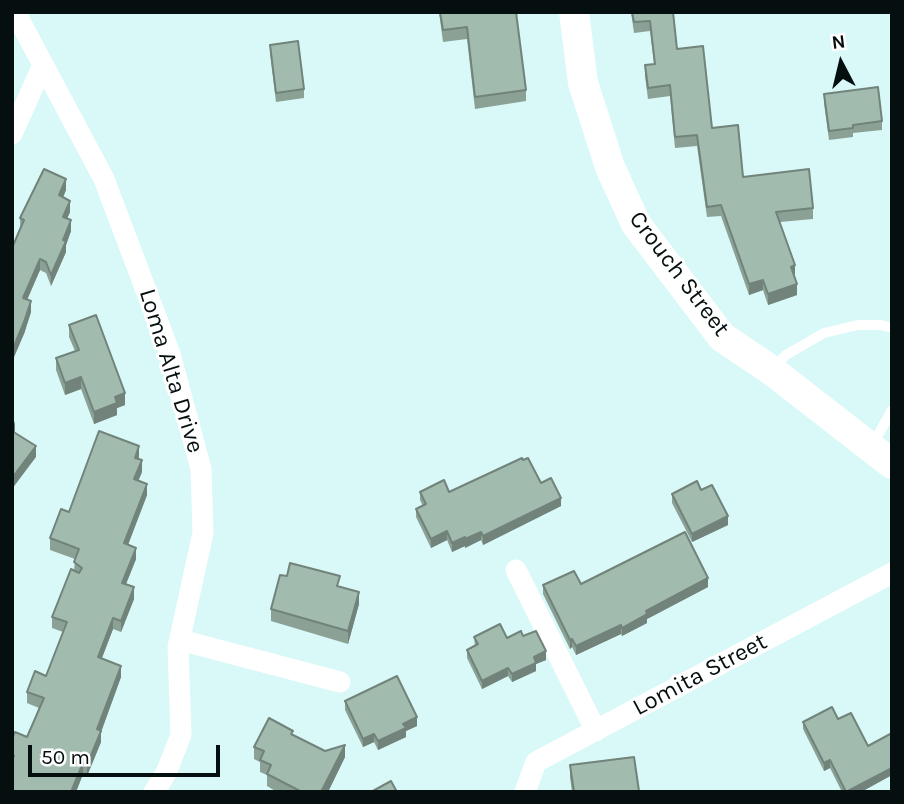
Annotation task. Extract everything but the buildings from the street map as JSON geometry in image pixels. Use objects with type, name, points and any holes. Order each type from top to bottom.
[{"type":"street","name":"Loma Alta Drive","points":[[15,12],[104,179],[170,354],[201,469],[203,533],[180,640],[181,735],[166,773],[155,792]]},
{"type":"street","name":"Crouch Street","points":[[575,12],[583,83],[610,167],[636,224],[722,337],[771,370],[881,456]]},
{"type":"street","points":[[12,134],[43,65]]},
{"type":"street","points":[[516,570],[596,731]]},
{"type":"street","name":"Lomita Street","points":[[525,792],[536,762],[892,573]]},
{"type":"street","points":[[180,640],[340,682]]},
{"type":"lane","points":[[771,370],[786,355],[824,333],[858,325],[892,328]]},
{"type":"lane","points":[[881,456],[892,410]]}]
